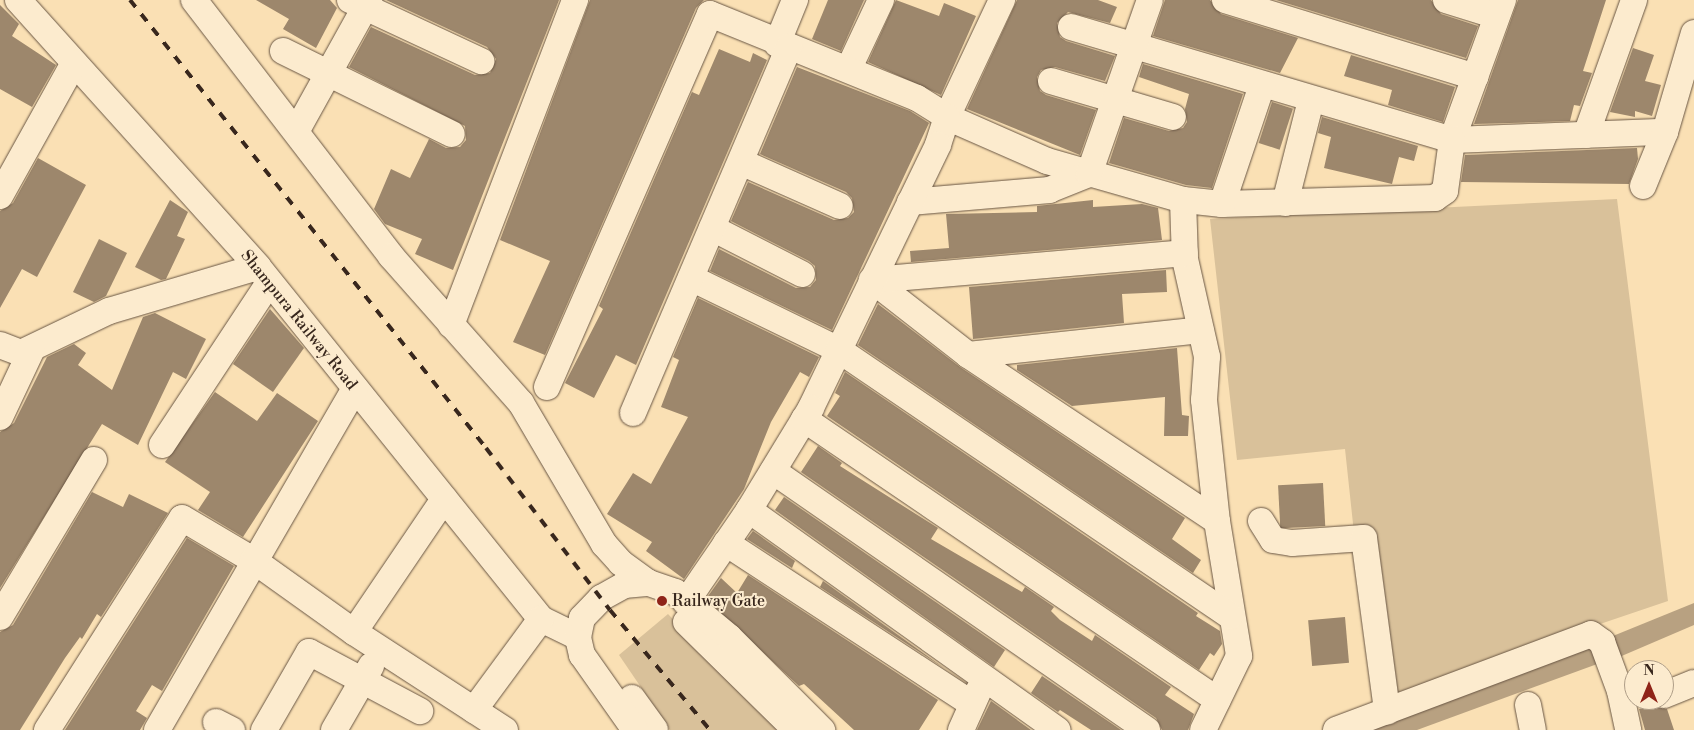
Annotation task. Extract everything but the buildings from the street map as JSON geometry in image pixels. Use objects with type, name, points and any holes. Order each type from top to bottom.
[{"type":"street","name":"Shampura Railway Road","points":[[18,0],[264,275],[541,619],[578,637]]},
{"type":"street","points":[[194,0],[297,130],[392,256],[521,403],[604,544],[621,563],[649,583],[675,592],[728,637],[822,730]]},
{"type":"street","points":[[451,325],[575,0]]},
{"type":"street","points":[[633,413],[741,162],[783,46],[795,0]]},
{"type":"street","points":[[848,68],[881,0]]},
{"type":"street","points":[[686,602],[750,510],[804,419],[910,202],[947,117],[1002,0]]},
{"type":"street","points":[[910,202],[1049,190],[1089,174],[1150,0]]},
{"type":"street","points":[[1226,0],[1475,77]]},
{"type":"street","points":[[547,387],[714,7],[783,46],[848,68],[917,98],[947,117],[1047,162],[1183,200],[1222,204],[1443,196],[1452,140],[1500,8],[1446,0]]},
{"type":"street","points":[[1586,135],[1634,0]]},
{"type":"street","points":[[297,130],[329,73],[361,3],[481,61]]},
{"type":"street","points":[[1070,27],[1311,100],[1452,140],[1665,132]]},
{"type":"street","points":[[1643,186],[1665,132],[1694,33]]},
{"type":"street","points":[[283,51],[452,134]]},
{"type":"street","points":[[0,196],[74,63]]},
{"type":"street","points":[[1051,81],[1172,118]]},
{"type":"street","points":[[1222,204],[1262,85]]},
{"type":"street","points":[[1285,203],[1311,100]]},
{"type":"street","points":[[741,162],[840,206]]},
{"type":"street","points":[[1183,200],[1185,254],[1207,357],[1204,400],[1217,521],[1230,616],[1239,656],[1203,730]]},
{"type":"street","points":[[712,228],[802,274]]},
{"type":"street","points":[[872,280],[1185,254]]},
{"type":"street","points":[[0,345],[12,352],[32,349],[109,311],[264,275]]},
{"type":"street","points":[[162,445],[264,275]]},
{"type":"street","points":[[691,278],[839,350],[1230,616]]},
{"type":"street","points":[[872,280],[968,355],[1217,521]]},
{"type":"street","points":[[968,355],[999,349],[1201,330]]},
{"type":"street","points":[[0,417],[32,349]]},
{"type":"street","points":[[157,730],[253,560],[355,388]]},
{"type":"street","points":[[804,419],[1217,700]]},
{"type":"street","points":[[0,617],[94,460]]},
{"type":"street","points":[[773,471],[1147,730]]},
{"type":"street","points":[[354,632],[444,499]]},
{"type":"street","points":[[750,510],[1057,730]]},
{"type":"street","points":[[47,730],[182,518],[253,560],[354,632],[505,730]]},
{"type":"street","points":[[1262,521],[1273,540],[1292,543],[1362,537],[1366,540],[1387,711]]},
{"type":"street","points":[[726,543],[972,704]]},
{"type":"street","points":[[635,730],[582,655],[578,637],[582,618],[601,598],[624,585],[649,583]]},
{"type":"street","points":[[655,730],[593,642],[596,628],[610,610],[642,598],[662,601],[678,614],[796,730]]},
{"type":"street","points":[[474,710],[541,619]]},
{"type":"street","points":[[1336,730],[1591,634],[1602,642],[1613,671],[1626,720],[1638,710]]},
{"type":"street","points":[[264,730],[302,647],[363,680],[414,721],[436,685]]},
{"type":"street","points":[[334,730],[380,649]]},
{"type":"street","points":[[961,730],[984,678]]},
{"type":"street","points":[[1674,691],[1694,683]]},
{"type":"shaded area","points":[[1617,199],[1668,601],[1372,701],[1345,449],[1237,460],[1210,219]]},
{"type":"shaded area","points":[[1694,603],[1694,625],[1617,658],[1608,638]]},
{"type":"shaded area","points":[[668,614],[779,730],[670,730],[619,655]]},
{"type":"shaded area","points":[[1593,646],[1600,663],[1417,730],[1357,730]]},
{"type":"railway","points":[[130,0],[486,448],[610,610],[710,730]]},
{"type":"place","name":"Railway Gate","points":[[662,601]]}]
